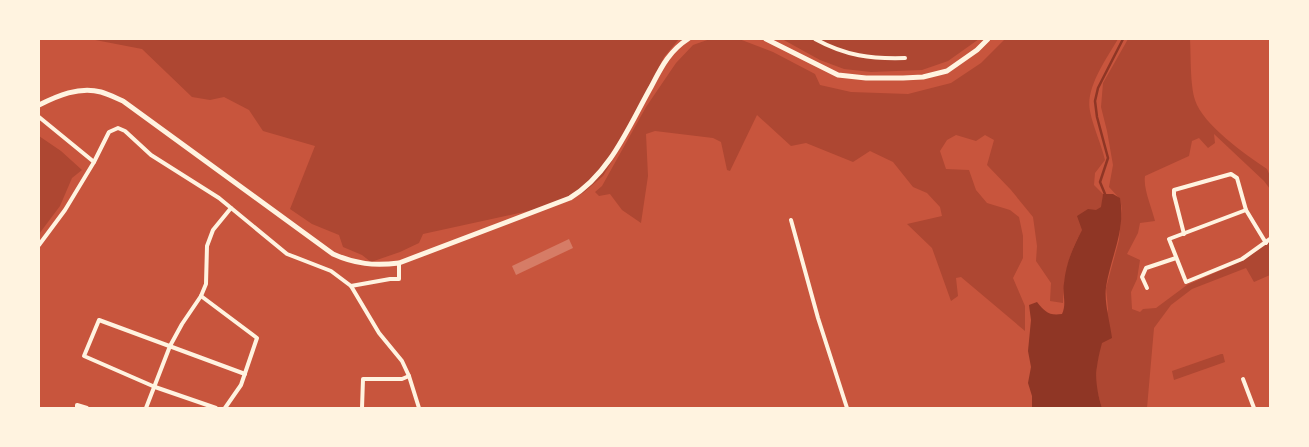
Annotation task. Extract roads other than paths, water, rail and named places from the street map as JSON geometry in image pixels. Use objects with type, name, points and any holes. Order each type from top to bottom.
[{"type":"street","points":[[39,105],[57,96],[80,90],[100,91],[123,101],[333,254],[347,260],[371,265],[398,263],[562,201],[581,192],[599,175],[614,152],[670,52],[688,39]]},
{"type":"street","points":[[766,39],[838,75],[866,78],[924,77],[947,70],[977,50],[988,39]]},
{"type":"street","points":[[815,39],[833,49],[853,55],[884,59],[905,58]]},
{"type":"street","points":[[39,117],[94,162]]},
{"type":"street","points":[[39,245],[65,210],[94,162],[109,132],[118,128],[152,155],[219,198],[287,254],[331,271],[351,286],[379,333],[402,361],[409,376],[418,408]]},
{"type":"street","points":[[1184,234],[1174,190],[1231,174],[1237,178],[1246,210],[1266,243]]},
{"type":"street","points":[[146,408],[170,346],[201,296],[206,284],[207,246],[213,230],[231,208]]},
{"type":"street","points":[[1246,210],[1169,239],[1186,282],[1242,259],[1270,239]]},
{"type":"street","points":[[792,220],[818,318],[847,408]]},
{"type":"street","points":[[1147,288],[1142,276],[1146,268],[1176,258]]},
{"type":"street","points":[[351,286],[399,279],[398,263]]},
{"type":"street","points":[[201,296],[257,338],[241,385],[225,408]]},
{"type":"street","points":[[216,408],[155,387],[84,356],[99,320],[245,374]]},
{"type":"street","points":[[362,408],[363,379],[402,379],[409,376]]},
{"type":"street","points":[[1243,379],[1254,408]]},
{"type":"street","points":[[77,408],[77,405],[87,408]]},
{"type":"waterway","points":[[1105,197],[1100,182],[1108,158],[1097,117],[1095,101],[1098,88],[1123,39]]}]
